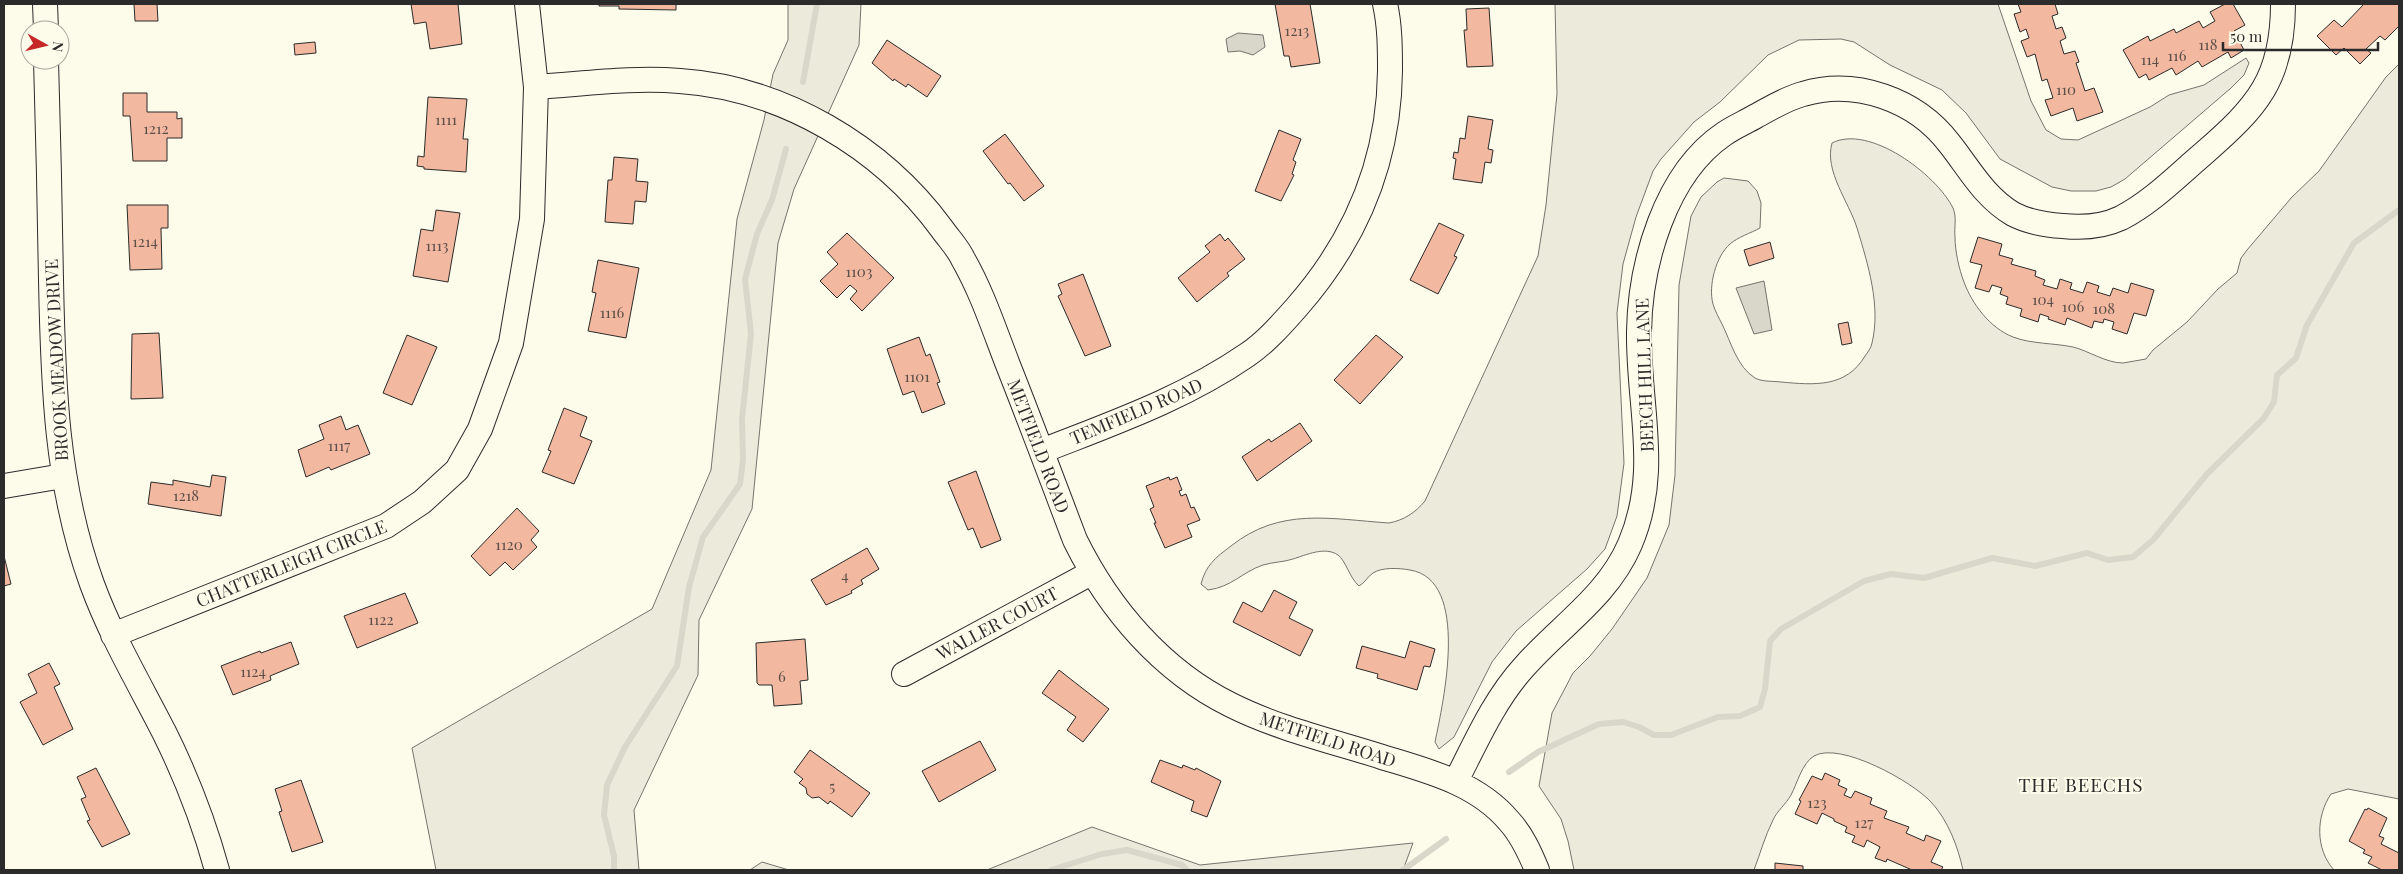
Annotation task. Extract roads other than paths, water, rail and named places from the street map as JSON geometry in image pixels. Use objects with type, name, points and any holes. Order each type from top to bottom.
[{"type":"street","points":[[45,4],[46,20]]},
{"type":"street","name":"CHATTERLEIGH CIRCLE","points":[[113,635],[386,526],[422,502],[456,470],[480,429],[511,343],[532,219],[536,87],[527,4]]},
{"type":"street","name":"TEMFIELD ROAD","points":[[1042,451],[1169,401],[1209,379],[1249,354],[1283,323],[1311,291],[1337,255],[1354,225],[1380,157],[1387,127],[1389,98],[1390,52],[1384,4]]},
{"type":"street","name":"BEECH HILL LANE","points":[[1456,781],[1495,706],[1520,670],[1545,643],[1597,596],[1624,558],[1640,522],[1647,484],[1639,334],[1642,285],[1654,238],[1675,191],[1703,153],[1723,134],[1803,94],[1837,88],[1870,92],[1901,103],[1925,117],[1946,139],[1985,192],[2014,214],[2045,225],[2080,228],[2118,220],[2147,202],[2241,121],[2264,90],[2276,60],[2283,34],[2283,4]]},
{"type":"street","name":"BROOK MEADOW DRIVE","points":[[46,70],[53,376],[63,476],[75,528],[92,584],[113,635],[165,735],[194,798],[217,870]]},
{"type":"street","name":"METFIELD ROAD","points":[[536,87],[637,80],[680,81],[718,86],[765,99],[803,115],[869,154],[908,188],[932,215],[963,257],[983,300],[1075,540],[1091,573],[1135,630],[1180,674],[1231,705],[1282,726],[1431,771],[1456,781],[1485,798],[1509,820],[1528,849],[1537,870]]},
{"type":"street","points":[[4,486],[63,476]]},
{"type":"street","name":"WALLER COURT","points":[[904,674],[1091,573]]},
{"type":"waterway","points":[[803,82],[817,4]]},
{"type":"waterway","points":[[614,870],[614,856],[604,815],[607,785],[625,747],[677,666],[689,587],[703,537],[740,484],[743,460],[742,419],[751,334],[745,279],[757,234],[772,200],[786,149]]},
{"type":"waterway","points":[[1509,772],[1538,752],[1599,724],[1623,722],[1639,727],[1654,735],[1671,735],[1718,717],[1740,716],[1760,707],[1765,689],[1770,641],[1781,629],[1864,581],[1891,574],[1924,578],[1992,558],[2035,566],[2087,553],[2108,560],[2133,557],[2153,540],[2207,474],[2264,418],[2274,402],[2277,375],[2296,358],[2307,325],[2354,243],[2399,210]]},
{"type":"waterway","points":[[1403,870],[1446,839]]},
{"type":"waterway","points":[[1051,870],[1102,854],[1127,850],[1182,865],[1187,870]]},
{"type":"district","name":"THE BEECHS","points":[[2081,784]]}]
